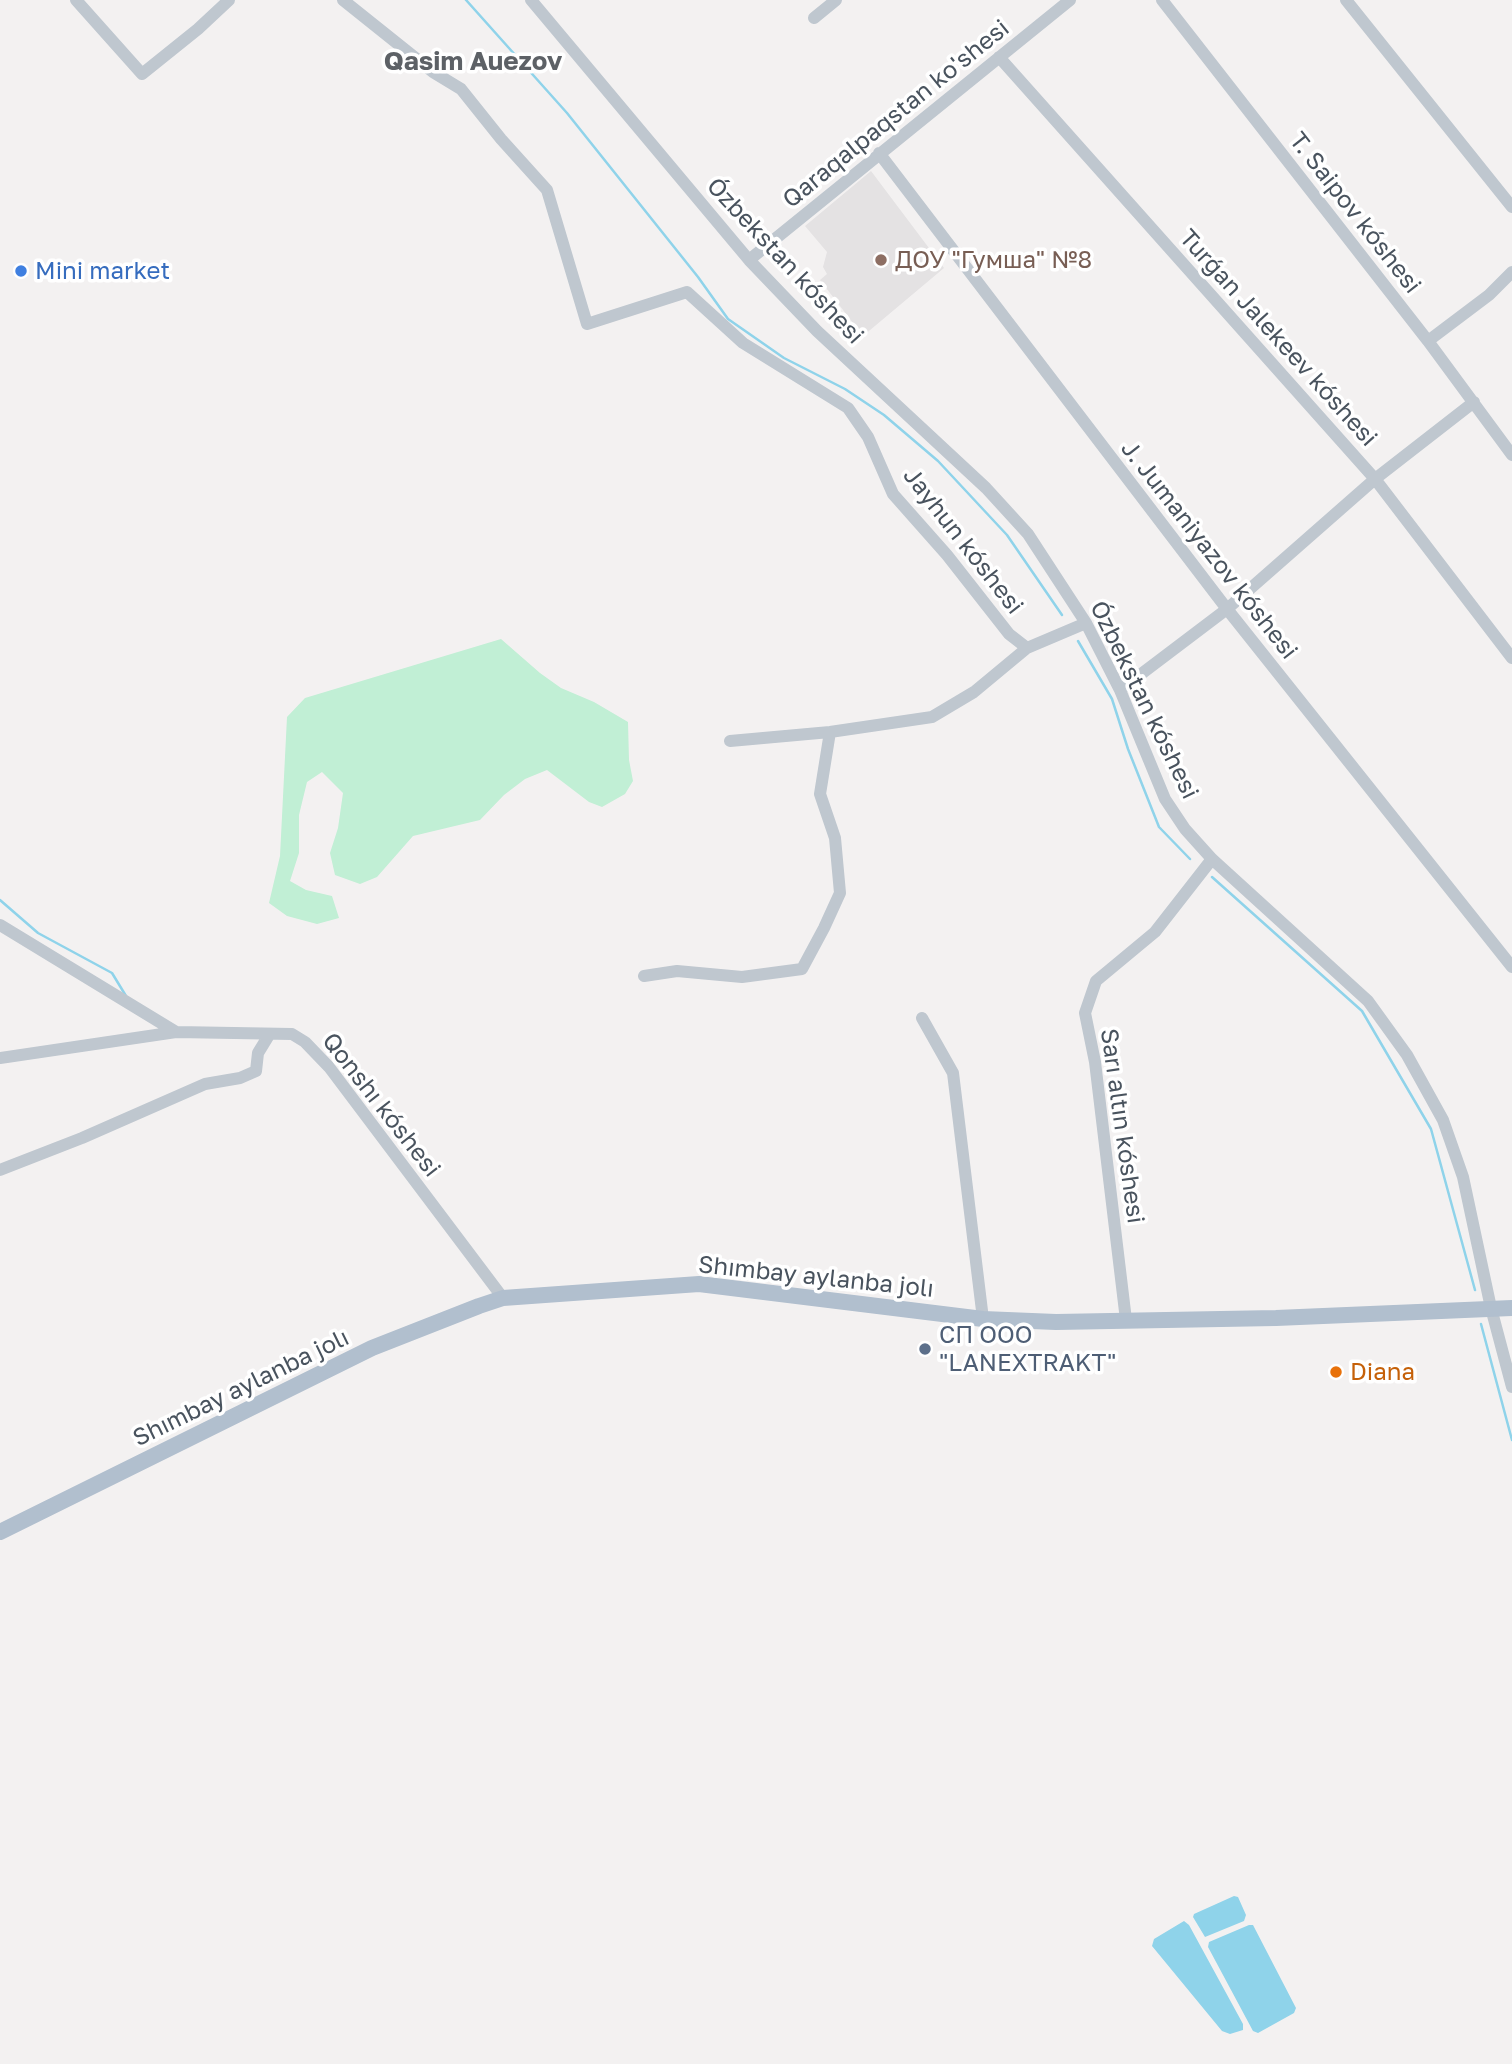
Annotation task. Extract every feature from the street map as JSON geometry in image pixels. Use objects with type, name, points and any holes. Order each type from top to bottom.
[{"type":"main road","name":"Shımbay aylanba jolı","points":[[0,1532],[372,1348],[503,1298],[699,1284],[983,1319],[1056,1322],[1276,1318],[1512,1308]]},
{"type":"street","points":[[76,0],[142,74],[229,0]]},
{"type":"street","name":"Jayhun kóshesi","points":[[343,0],[433,72],[460,89],[547,190],[587,324],[687,292],[743,343],[848,408],[868,437],[893,494],[947,555],[1009,634],[1027,648]]},
{"type":"street","name":"Ózbekstan kóshesi","points":[[531,0],[749,260],[817,331],[986,488],[1028,534],[1086,623],[1120,690],[1165,799],[1185,829],[1212,859],[1368,1001],[1407,1055],[1443,1120],[1463,1177],[1491,1308],[1512,1387]]},
{"type":"street","points":[[814,18],[836,0]]},
{"type":"street","name":"Qaraqalpaqstan ko'shesi","points":[[749,260],[1070,0]]},
{"type":"street","name":"T. Saipov kóshesi","points":[[1162,0],[1428,341],[1512,455]]},
{"type":"street","points":[[1346,0],[1512,207]]},
{"type":"street","name":"Turǵan Jalekeev kóshesi","points":[[999,57],[1375,479],[1512,658]]},
{"type":"street","name":"J. Jumaniyazov kóshesi","points":[[880,153],[1227,609],[1512,967]]},
{"type":"street","points":[[1428,341],[1489,295],[1512,272]]},
{"type":"street","points":[[1120,690],[1227,609],[1375,479],[1474,402]]},
{"type":"street","name":"Jayhun kóshesi","points":[[730,741],[830,732],[932,717],[974,692],[1027,648],[1086,623]]},
{"type":"street","points":[[644,976],[677,971],[742,977],[802,969],[840,893],[835,838],[820,794],[830,732]]},
{"type":"street","name":"Sarı altın kóshesi","points":[[1126,1320],[1095,1062],[1085,1013],[1096,981],[1155,932],[1212,859]]},
{"type":"street","name":"Qonshı kóshesi","points":[[0,925],[176,1032]]},
{"type":"street","points":[[922,1018],[953,1073],[983,1319]]},
{"type":"street","name":"Qonshı kóshesi","points":[[0,1058],[176,1032],[292,1034],[305,1042],[328,1067],[503,1298]]},
{"type":"street","points":[[0,1170],[82,1138],[205,1084],[240,1078],[256,1071],[258,1053],[269,1035]]},
{"type":"shaded area","name":"ДОУ \"Гумша\" №8","points":[[871,171],[944,268],[863,336],[820,280],[827,274],[823,267],[827,252],[805,226]]},
{"type":"green space","points":[[501,639],[561,688],[594,702],[628,722],[629,760],[633,781],[625,794],[602,807],[589,802],[547,770],[525,779],[504,795],[480,820],[413,836],[377,877],[360,884],[335,875],[330,853],[338,828],[343,793],[322,772],[307,782],[299,815],[299,853],[290,881],[306,890],[332,896],[339,918],[317,924],[287,916],[269,903],[280,856],[287,717],[305,698]]},
{"type":"water","points":[[1234,1896],[1238,1897],[1246,1915],[1244,1921],[1205,1937],[1193,1917],[1194,1914]]},
{"type":"water","points":[[1184,1921],[1189,1925],[1243,2024],[1243,2030],[1230,2034],[1222,2031],[1152,1946],[1154,1939]]},
{"type":"water","points":[[1253,1925],[1296,2008],[1294,2013],[1258,2033],[1253,2031],[1208,1947],[1209,1942]]},
{"type":"waterway","points":[[466,0],[567,113],[698,277],[728,319],[784,358],[845,389],[884,415],[938,461],[1007,535],[1062,615]]},
{"type":"waterway","points":[[1078,641],[1112,699],[1128,749],[1159,827],[1190,859]]},
{"type":"waterway","points":[[1212,877],[1362,1011],[1431,1129],[1475,1290]]},
{"type":"waterway","points":[[0,900],[38,933],[112,973],[126,996]]},
{"type":"waterway","points":[[1481,1324],[1512,1440]]},
{"type":"place","name":"ДОУ \"Гумша\" №8","points":[[881,260]]},
{"type":"place","name":"Mini market","points":[[21,271]]},
{"type":"place","name":"СП ООО \"LANEXTRAKT\"","points":[[925,1349]]},
{"type":"place","name":"Diana","points":[[1336,1372]]},
{"type":"district","name":"Qasim Auezov","points":[[473,62]]}]
